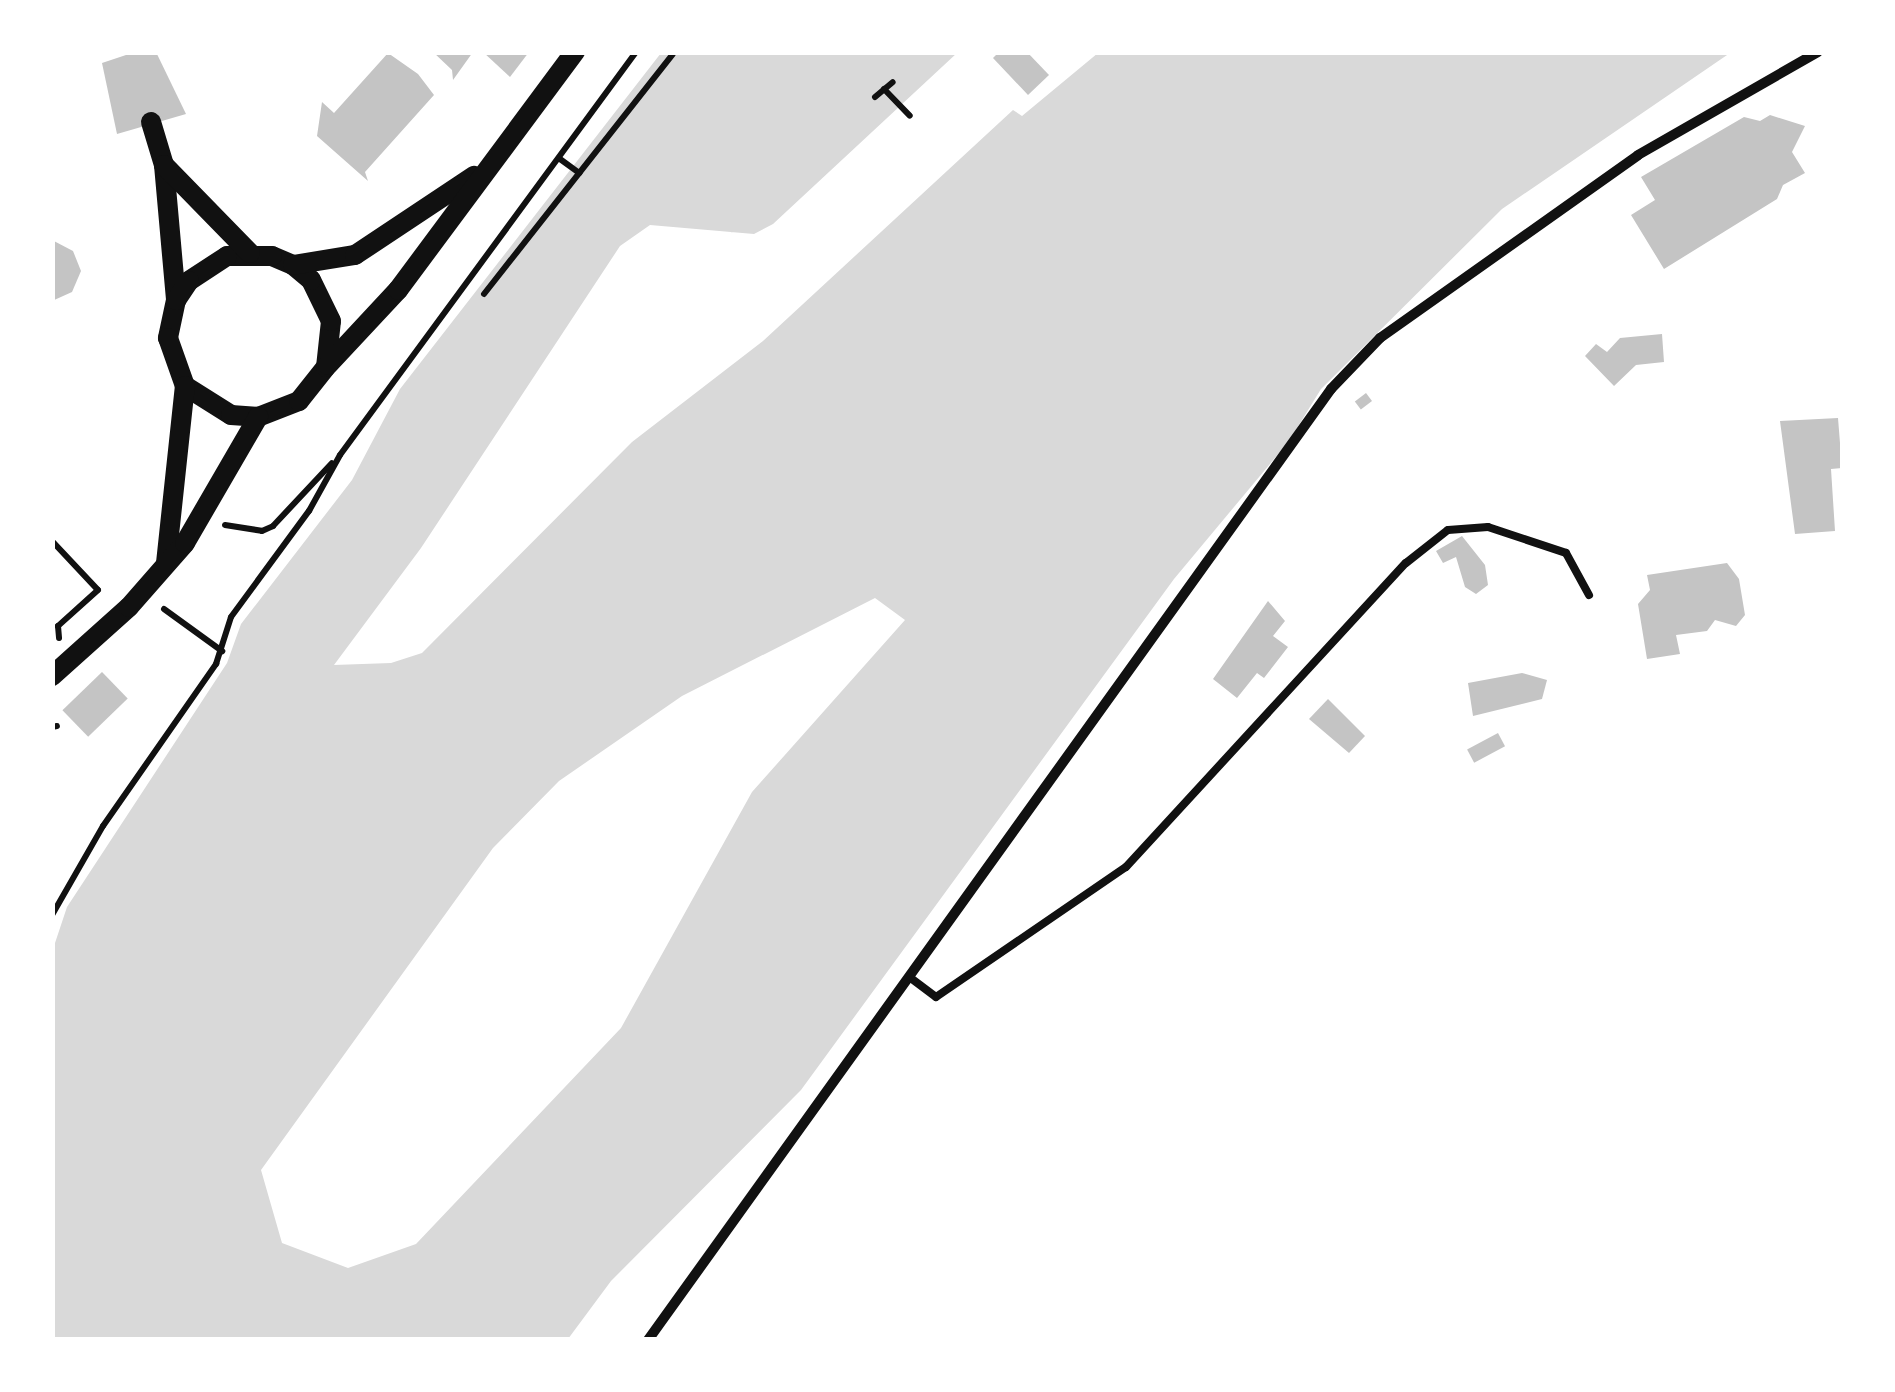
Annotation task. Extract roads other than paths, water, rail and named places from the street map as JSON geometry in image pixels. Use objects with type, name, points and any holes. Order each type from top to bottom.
[{"type":"main road","points":[[186,386],[218,410],[258,417],[299,401],[326,366],[388,301],[575,52]]},
{"type":"main road","points":[[152,122],[164,166],[176,300],[168,338],[186,386],[166,565]]},
{"type":"main road","points":[[293,266],[355,255],[492,163]]},
{"type":"main road","points":[[164,166],[250,253],[293,266],[311,280],[327,310],[332,344],[326,366]]},
{"type":"main road","points":[[176,300],[206,266],[250,253]]},
{"type":"main road","points":[[52,676],[166,565],[258,417]]},
{"type":"main road","points":[[52,688],[74,658]]},
{"type":"street","points":[[648,1340],[912,978],[1150,635],[1331,389],[1380,338],[1638,155],[1818,52]]},
{"type":"lane","points":[[912,978],[936,997],[1126,867],[1406,562],[1448,530],[1488,528],[1566,553],[1589,594]]}]
